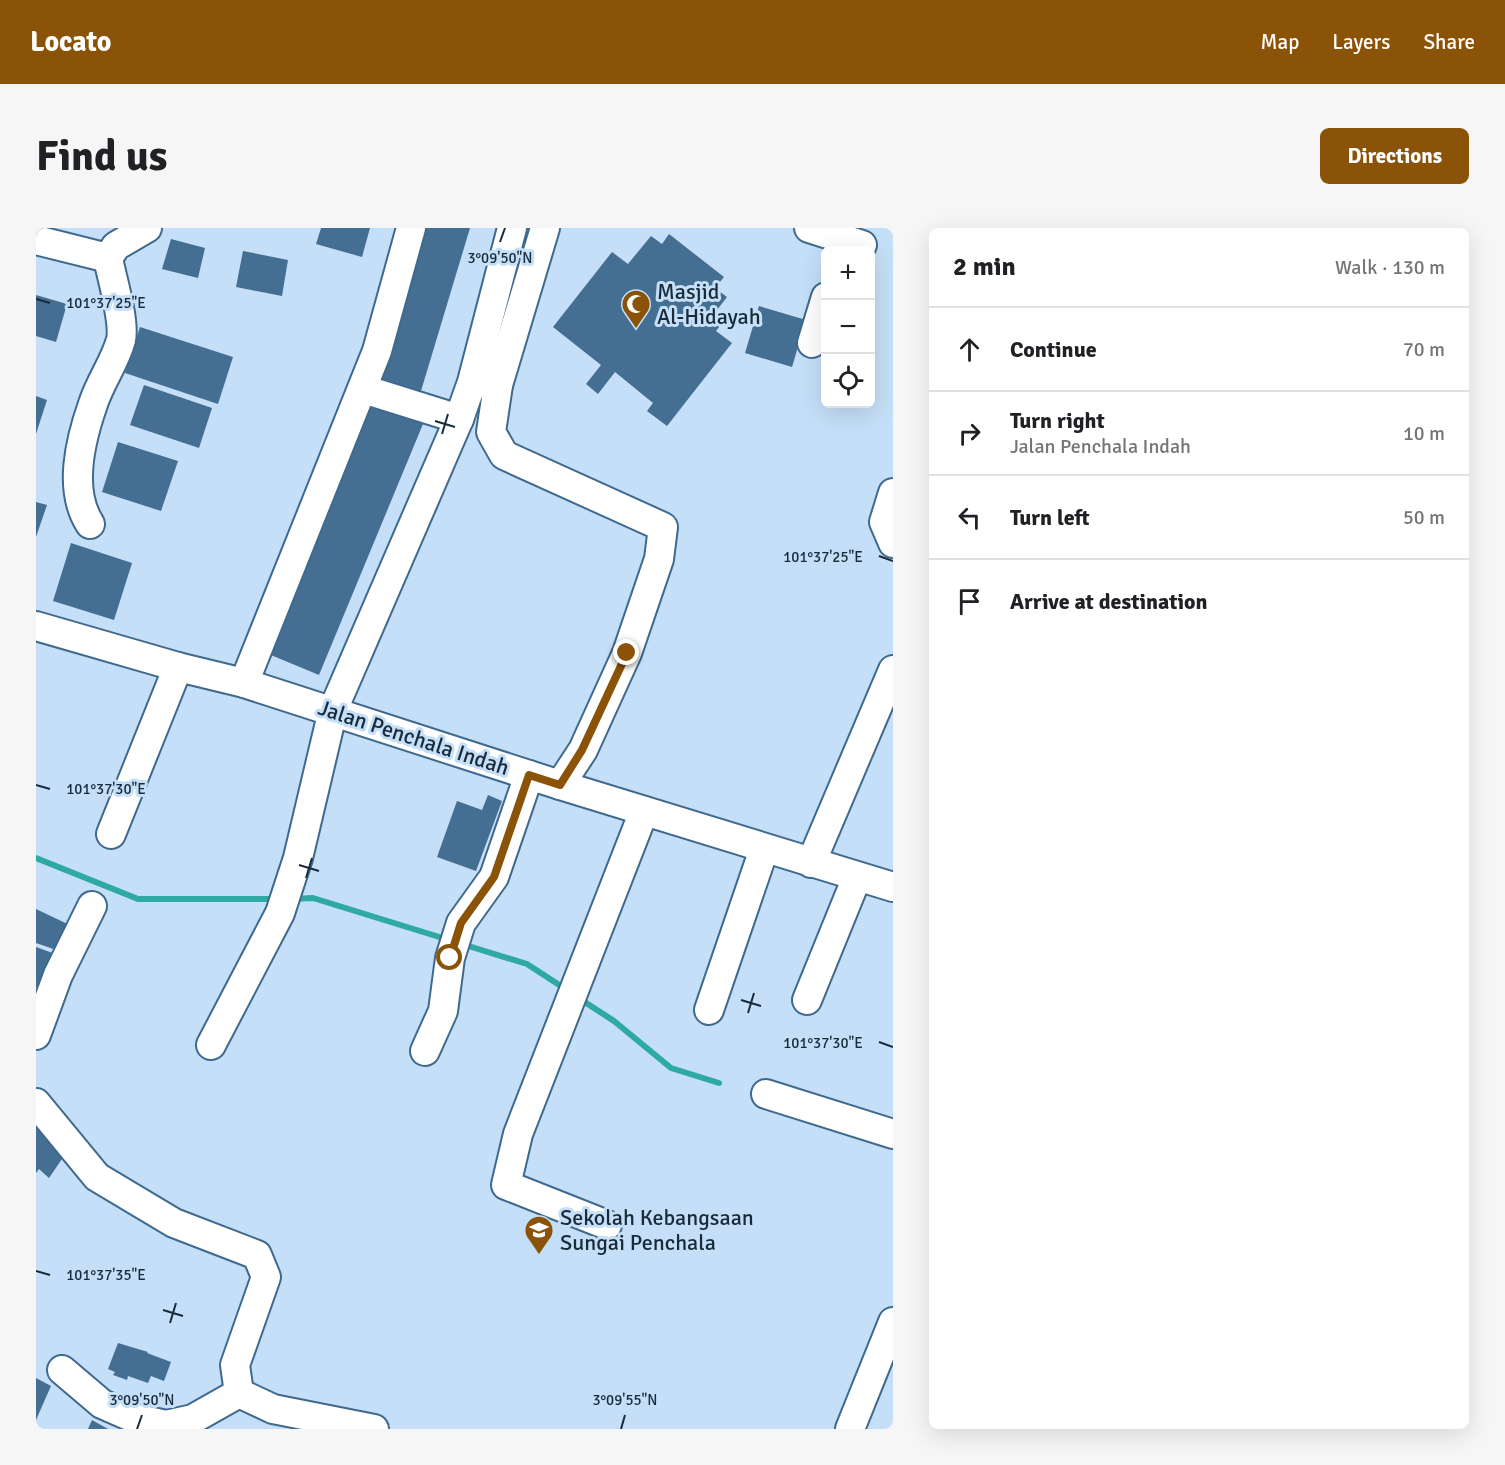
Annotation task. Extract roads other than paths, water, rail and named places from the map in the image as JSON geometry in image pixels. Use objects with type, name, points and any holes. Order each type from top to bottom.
[{"type":"street","points":[[90,524],[82,512],[76,470],[93,404],[121,340],[121,322],[108,258],[116,246],[147,228]]},
{"type":"street","points":[[244,683],[377,351],[411,228]]},
{"type":"street","points":[[512,228],[485,383],[491,432],[504,455],[663,527],[659,559],[627,653],[582,750],[560,785]]},
{"type":"street","points":[[211,1045],[280,913],[298,858],[333,710],[459,419],[485,383],[545,228]]},
{"type":"street","points":[[809,228],[848,245]]},
{"type":"street","points":[[36,240],[108,258]]},
{"type":"street","points":[[812,343],[824,300]]},
{"type":"street","points":[[363,389],[459,419]]},
{"type":"street","points":[[893,493],[884,522],[893,543]]},
{"type":"street","name":"Jalan Penchala Indah","points":[[36,626],[333,710],[560,785],[893,887]]},
{"type":"street","points":[[111,834],[178,667]]},
{"type":"street","points":[[811,863],[893,670]]},
{"type":"street","points":[[425,1051],[443,1011],[450,958],[461,923],[494,877],[529,775]]},
{"type":"street","points":[[608,1225],[506,1185],[518,1134],[644,811]]},
{"type":"street","points":[[709,1010],[764,849]]},
{"type":"street","points":[[807,1000],[857,877]]},
{"type":"street","points":[[36,1035],[58,975],[92,906]]},
{"type":"street","points":[[765,1094],[893,1134]]},
{"type":"street","points":[[36,1103],[97,1177],[174,1223],[256,1255],[266,1277],[235,1365],[239,1394]]},
{"type":"street","points":[[850,1429],[893,1322]]},
{"type":"street","points":[[62,1370],[102,1404],[134,1418],[166,1425],[193,1419],[239,1394]]},
{"type":"street","points":[[239,1394],[273,1409],[356,1428]]},
{"type":"waterway","points":[[36,858],[138,899],[275,899]]},
{"type":"waterway","points":[[292,899],[313,898],[449,940]]},
{"type":"waterway","points":[[462,944],[527,964],[567,990]]},
{"type":"waterway","points":[[580,999],[614,1021],[671,1068],[719,1083]]},
{"type":"place","name":"Masjid Al-Hidayah","points":[[636,330]]},
{"type":"place","name":"Sekolah Kebangsaan Sungai Penchala","points":[[539,1256]]}]
